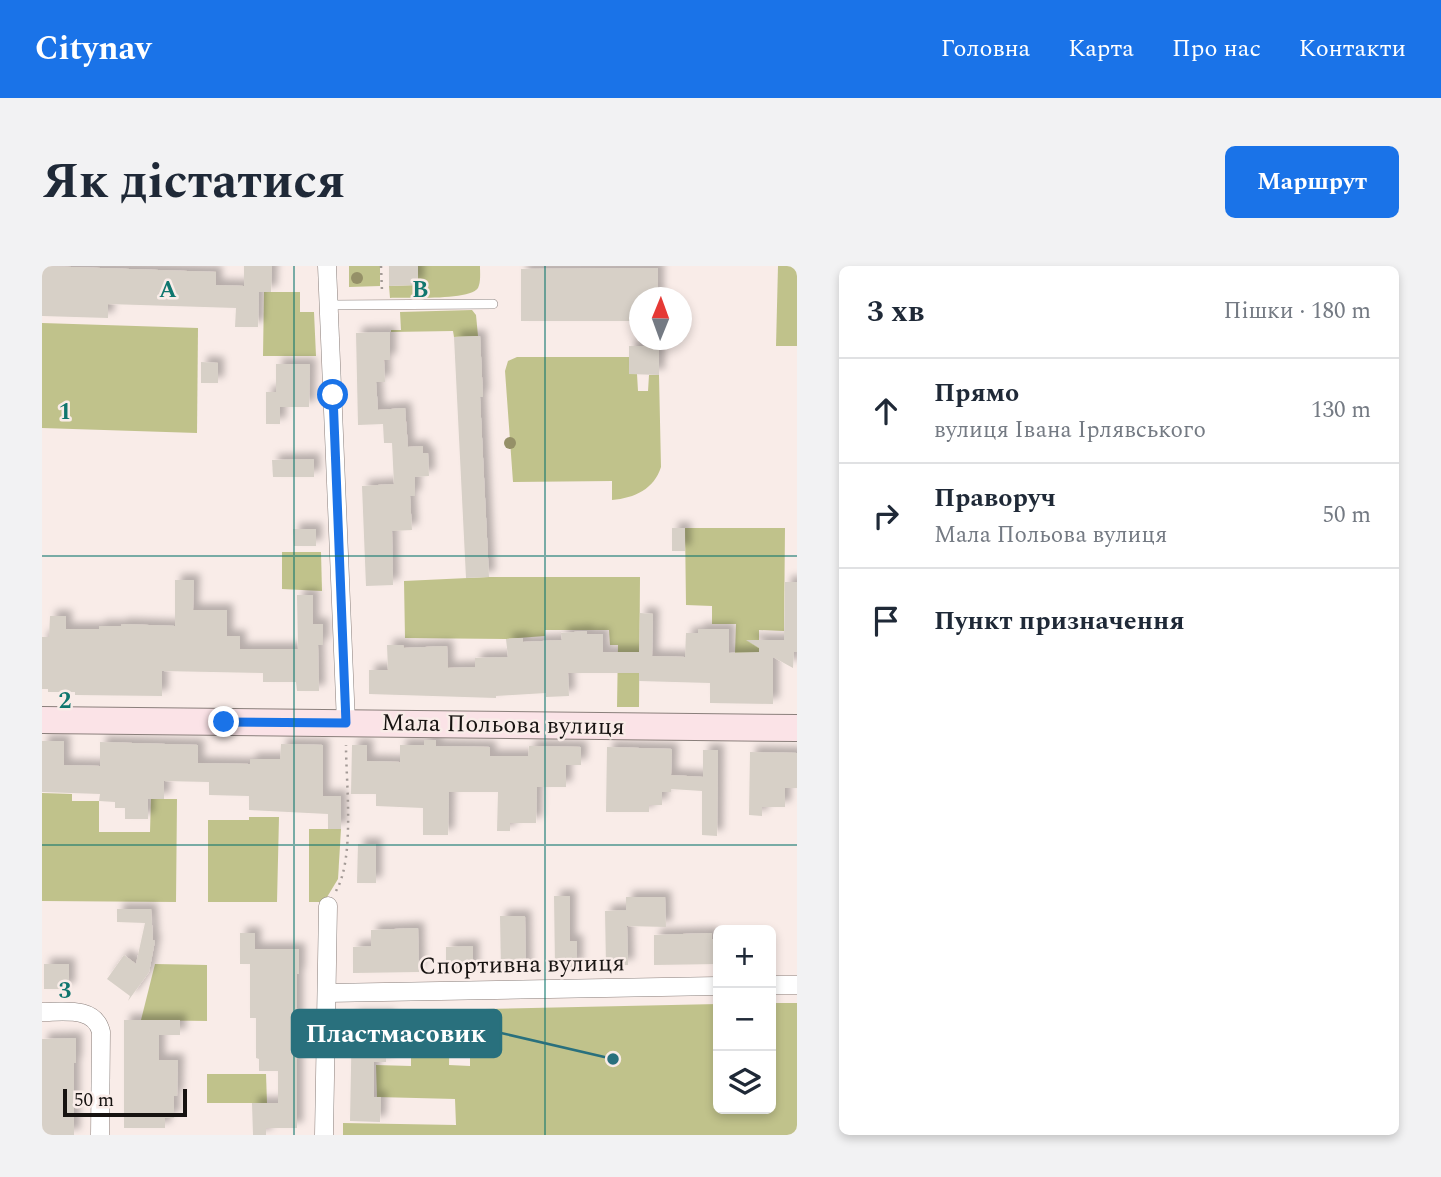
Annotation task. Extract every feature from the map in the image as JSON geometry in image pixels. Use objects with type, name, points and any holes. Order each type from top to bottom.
[{"type":"street","points":[[327,266],[346,723]]},
{"type":"street","name":"Мала Польова вулиця","points":[[42,720],[797,728]]},
{"type":"street","points":[[324,1135],[328,906]]},
{"type":"street","points":[[776,985],[797,985]]},
{"type":"street","name":"Спортивна вулиця","points":[[327,993],[713,986]]},
{"type":"street","points":[[42,1012],[85,1013],[99,1023],[100,1135]]},
{"type":"lane","points":[[328,305],[494,303]]},
{"type":"path","points":[[381,266],[383,305]]},
{"type":"path","points":[[328,906],[340,883],[346,859],[346,723]]},
{"type":"green space","points":[[349,266],[380,266],[380,286],[349,287]]},
{"type":"green space","points":[[418,266],[480,266],[479,286],[473,292],[463,295],[390,298],[389,286],[418,285]]},
{"type":"green space","points":[[778,266],[797,266],[797,346],[776,346]]},
{"type":"green space","points":[[264,292],[300,292],[300,312],[314,312],[316,356],[263,356]]},
{"type":"green space","points":[[472,310],[476,315],[478,336],[454,337],[453,331],[391,332],[401,330],[400,312]]},
{"type":"green space","points":[[42,323],[198,328],[197,433],[42,428]]},
{"type":"green space","points":[[517,357],[629,357],[629,374],[637,374],[638,391],[648,391],[649,375],[659,375],[661,467],[654,481],[636,494],[612,500],[612,481],[513,482],[505,371],[508,361]]},
{"type":"green space","points":[[685,528],[785,528],[784,631],[759,630],[759,653],[735,653],[736,624],[712,624],[712,606],[686,605]]},
{"type":"green space","points":[[282,552],[321,552],[322,591],[282,589]]},
{"type":"green space","points":[[489,577],[640,577],[639,707],[617,707],[618,645],[610,645],[609,630],[545,630],[545,636],[506,639],[405,638],[404,581]]},
{"type":"green space","points":[[42,793],[72,794],[72,801],[99,801],[99,832],[150,832],[151,799],[177,799],[176,902],[42,901]]},
{"type":"green space","points":[[249,817],[279,817],[277,902],[208,902],[208,820],[249,820]]},
{"type":"green space","points":[[309,829],[341,829],[338,879],[324,902],[309,902]]},
{"type":"green space","points":[[155,964],[207,965],[207,1021],[141,1020]]},
{"type":"green space","points":[[776,1003],[797,1003],[797,1135],[343,1135],[343,1123],[456,1125],[455,1099],[377,1097],[376,1065],[411,1066],[411,1053],[419,1053],[419,1037],[393,1038],[392,1011],[450,1010],[449,1065],[470,1066],[470,1051],[483,1051],[485,1009],[713,1004],[713,1114],[776,1114]]},
{"type":"green space","points":[[207,1074],[266,1074],[267,1103],[207,1103]]},
{"type":"building","points":[[42,266],[216,272],[216,285],[244,286],[244,266],[272,266],[271,292],[259,292],[258,327],[235,327],[236,308],[108,304],[108,318],[42,316]]},
{"type":"building","points":[[389,266],[418,266],[418,285],[389,286]]},
{"type":"building","points":[[658,268],[658,287],[629,287],[629,321],[521,321],[521,269]]},
{"type":"building","points":[[390,332],[390,360],[384,360],[385,382],[376,382],[378,410],[405,408],[408,447],[423,446],[423,453],[428,453],[429,476],[415,477],[415,496],[410,496],[412,530],[392,531],[393,585],[366,586],[362,486],[394,484],[392,443],[384,443],[383,424],[358,425],[356,333]]},
{"type":"building","points":[[480,336],[483,397],[480,397],[489,577],[466,578],[454,337]]},
{"type":"building","points":[[629,350],[659,350],[659,375],[629,374]]},
{"type":"building","points":[[201,362],[218,363],[218,383],[201,383]]},
{"type":"building","points":[[276,364],[310,364],[309,407],[280,407],[280,424],[266,424],[266,392],[276,392]]},
{"type":"building","points":[[314,459],[314,477],[273,477],[272,460]]},
{"type":"building","points":[[672,528],[685,528],[685,551],[672,551]]},
{"type":"building","points":[[293,529],[316,529],[316,546],[294,546]]},
{"type":"building","points":[[175,580],[194,580],[193,610],[227,610],[227,636],[240,636],[240,649],[298,649],[297,595],[313,595],[313,624],[323,624],[323,645],[318,645],[319,691],[297,691],[296,682],[263,682],[263,673],[162,671],[162,696],[75,695],[75,692],[48,692],[48,689],[42,689],[42,637],[49,637],[50,616],[66,616],[66,629],[99,629],[99,626],[122,624],[175,626]]},
{"type":"building","points":[[785,582],[797,582],[797,652],[794,652],[793,668],[773,657],[773,704],[710,703],[710,683],[639,681],[639,673],[568,673],[569,696],[546,697],[546,693],[496,698],[369,694],[369,670],[388,670],[387,645],[403,645],[404,648],[447,646],[448,668],[475,667],[475,658],[508,657],[506,639],[523,638],[523,642],[562,640],[561,633],[587,631],[587,634],[603,634],[603,652],[639,652],[640,613],[653,614],[652,656],[685,657],[686,633],[698,633],[698,629],[729,629],[729,653],[759,652],[759,648],[746,640],[784,640]]},
{"type":"building","points":[[424,740],[436,740],[436,746],[490,747],[490,756],[528,756],[529,746],[581,747],[581,765],[566,765],[566,787],[537,787],[536,823],[510,823],[510,831],[497,831],[498,792],[449,792],[448,835],[423,835],[423,808],[376,806],[376,794],[351,794],[352,745],[367,745],[367,761],[400,762],[400,745],[424,745]]},
{"type":"building","points":[[42,741],[64,741],[64,765],[100,766],[100,742],[198,745],[198,763],[250,764],[250,759],[280,759],[281,744],[323,745],[323,796],[341,796],[341,829],[328,829],[328,814],[249,810],[249,796],[209,795],[209,782],[164,781],[164,799],[148,799],[148,819],[125,819],[125,808],[115,808],[115,802],[99,801],[100,794],[42,792]]},
{"type":"building","points":[[607,747],[672,749],[671,775],[703,777],[703,750],[718,750],[717,836],[702,835],[702,791],[671,789],[671,792],[662,792],[662,805],[649,805],[649,812],[606,812]]},
{"type":"building","points":[[750,752],[797,753],[797,788],[785,788],[785,807],[762,807],[762,816],[749,815]]},
{"type":"building","points":[[358,844],[376,844],[376,883],[357,883]]},
{"type":"building","points":[[554,896],[570,896],[570,941],[577,941],[577,967],[555,967]]},
{"type":"building","points":[[626,897],[665,897],[666,927],[627,926],[628,965],[606,966],[605,911],[626,910]]},
{"type":"building","points":[[117,909],[151,909],[155,941],[149,972],[128,1001],[130,996],[107,979],[124,955],[136,964],[145,923],[117,922]]},
{"type":"building","points":[[500,916],[525,916],[526,970],[501,970]]},
{"type":"building","points":[[418,928],[419,972],[353,973],[353,947],[371,946],[371,930]]},
{"type":"building","points":[[240,933],[255,933],[255,949],[299,949],[297,1128],[266,1128],[266,1135],[253,1135],[252,1103],[278,1103],[278,1071],[259,1071],[259,1059],[256,1058],[256,1018],[250,1018],[250,964],[240,964]]},
{"type":"building","points":[[712,933],[713,964],[654,965],[654,935]]},
{"type":"building","points":[[473,946],[473,971],[446,971],[446,947]]},
{"type":"building","points":[[44,964],[69,964],[69,989],[44,989]]},
{"type":"building","points":[[352,1016],[389,1016],[389,1049],[386,1049],[386,1062],[374,1062],[374,1097],[381,1097],[380,1122],[350,1121]]},
{"type":"building","points":[[124,1020],[180,1020],[180,1035],[159,1035],[159,1060],[178,1060],[174,1118],[165,1118],[165,1128],[124,1128]]},
{"type":"building","points":[[76,1038],[74,1135],[42,1135],[42,1039]]},
{"type":"place","name":"Пластмасовик","points":[[613,1059]]},
{"type":"route","points":[[224,722],[346,723],[333,395]]}]
